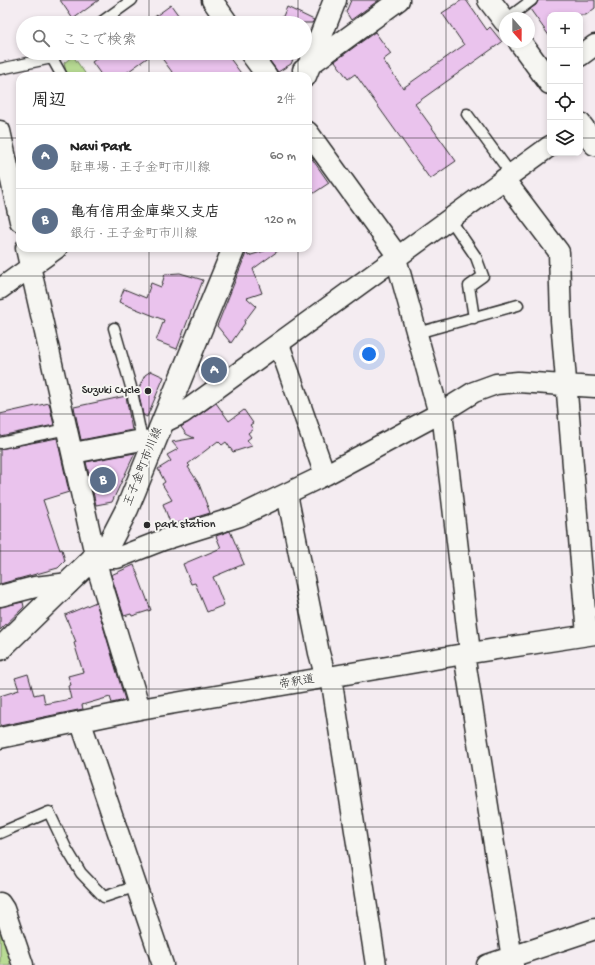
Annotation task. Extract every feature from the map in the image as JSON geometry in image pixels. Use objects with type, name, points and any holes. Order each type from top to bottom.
[{"type":"main road","points":[[312,52],[335,0]]},
{"type":"main road","points":[[489,0],[499,12]]},
{"type":"main road","points":[[525,48],[547,77]]},
{"type":"main road","points":[[303,72],[309,60]]},
{"type":"main road","points":[[583,129],[595,144]]},
{"type":"main road","name":"王子金町市川線","points":[[0,649],[96,558],[110,542],[120,526],[148,442],[162,423],[232,252]]},
{"type":"street","points":[[212,0],[223,16]]},
{"type":"street","points":[[304,72],[399,0]]},
{"type":"street","points":[[583,54],[595,45]]},
{"type":"street","points":[[255,60],[264,72]]},
{"type":"street","points":[[0,131],[16,204]]},
{"type":"street","points":[[312,138],[394,251],[440,413],[467,654],[512,961]]},
{"type":"street","points":[[162,423],[182,413],[279,344],[547,148]]},
{"type":"street","points":[[507,177],[559,252],[560,320],[591,635]]},
{"type":"street","points":[[27,252],[100,577],[140,709]]},
{"type":"street","points":[[0,289],[52,252]]},
{"type":"street","points":[[279,344],[325,476]]},
{"type":"street","points":[[96,558],[117,558],[163,540],[240,516],[325,476],[440,413],[474,392],[496,384],[518,382],[595,387]]},
{"type":"street","points":[[73,453],[148,442]]},
{"type":"street","points":[[287,494],[319,653],[329,677],[376,965]]},
{"type":"street","points":[[1,593],[69,583]]},
{"type":"street","name":"帝釈道","points":[[0,738],[81,723],[140,709],[467,654],[591,635]]},
{"type":"street","points":[[81,723],[163,965]]},
{"type":"street","points":[[0,903],[4,909],[23,965]]},
{"type":"street","points":[[487,965],[512,961],[595,929]]},
{"type":"lane","points":[[110,16],[132,0]]},
{"type":"lane","points":[[516,12],[532,0]]},
{"type":"lane","points":[[0,69],[36,60]]},
{"type":"lane","points":[[57,60],[61,72]]},
{"type":"lane","points":[[468,114],[507,177]]},
{"type":"lane","points":[[450,219],[476,257],[483,276],[469,286],[474,318]]},
{"type":"lane","points":[[417,333],[518,305]]},
{"type":"lane","points":[[114,328],[148,442]]},
{"type":"lane","points":[[0,443],[67,429]]},
{"type":"lane","points":[[0,834],[49,812],[66,848],[81,873],[104,898],[137,886]]},
{"type":"green space","points":[[68,60],[76,60],[84,72],[66,72],[64,63]]},
{"type":"green space","points":[[0,923],[11,962],[9,965],[0,965]]},
{"type":"building","points":[[60,0],[99,0],[77,16],[71,16]]},
{"type":"building","points":[[351,0],[379,0],[351,20],[346,12]]},
{"type":"building","points":[[462,0],[466,0],[487,30],[490,27],[499,38],[499,44],[415,104],[456,161],[430,179],[355,74],[348,79],[335,61],[375,32],[391,54],[383,60],[403,88],[464,45],[442,13]]},
{"type":"building","points":[[538,0],[595,0],[595,8],[586,15],[583,15],[583,12],[547,12],[547,33],[535,16],[535,12],[532,12],[530,9],[536,5]]},
{"type":"building","points":[[171,5],[179,16],[156,16]]},
{"type":"building","points":[[287,7],[306,16],[283,16]]},
{"type":"building","points":[[95,60],[144,60],[128,72],[99,72],[92,62]]},
{"type":"building","points":[[163,60],[231,60],[240,72],[172,72]]},
{"type":"building","points":[[269,60],[293,60],[291,64],[278,72]]},
{"type":"building","points":[[312,159],[329,183],[312,194]]},
{"type":"building","points":[[247,252],[248,256],[261,252],[276,252],[253,269],[262,293],[247,298],[256,306],[231,343],[217,326]]},
{"type":"building","points":[[180,273],[203,280],[177,349],[156,341],[164,320],[119,302],[124,289],[146,298],[151,283],[161,287],[165,274]]},
{"type":"building","points":[[151,371],[164,377],[147,417],[143,415],[138,390],[145,375]]},
{"type":"building","points":[[126,396],[132,430],[81,440],[74,407]]},
{"type":"building","points":[[49,403],[54,425],[0,436],[0,414]]},
{"type":"building","points":[[216,403],[229,421],[244,410],[253,423],[250,425],[253,429],[248,433],[251,437],[247,440],[252,446],[233,452],[226,442],[222,445],[218,441],[188,464],[190,466],[188,467],[199,484],[210,513],[171,525],[163,504],[172,500],[162,484],[165,482],[158,469],[171,461],[167,455],[178,449],[172,442],[194,438],[186,434],[181,427]]},
{"type":"building","points":[[57,438],[69,492],[43,500],[60,550],[62,549],[65,561],[58,568],[0,584],[0,449]]},
{"type":"building","points":[[135,453],[112,502],[96,505],[86,462]]},
{"type":"building","points":[[230,531],[244,564],[213,577],[224,605],[207,612],[195,583],[191,584],[183,564],[221,548],[216,536]]},
{"type":"building","points":[[134,565],[151,610],[132,616],[131,614],[124,616],[111,575]]},
{"type":"building","points":[[23,602],[24,607],[0,630],[0,607]]},
{"type":"building","points":[[96,602],[125,700],[112,703],[110,697],[82,705],[83,709],[0,726],[0,696],[19,690],[15,678],[28,674],[34,695],[43,693],[45,704],[71,699],[68,686],[71,685],[68,676],[83,672],[74,643],[76,642],[65,615]]},
{"type":"place","name":"Navi Park","points":[[214,370]]},
{"type":"place","name":"Suzuki Cycle","points":[[148,391]]},
{"type":"place","name":"亀有信用金庫柴又支店","points":[[103,480]]},
{"type":"place","name":"park station","points":[[147,525]]}]
